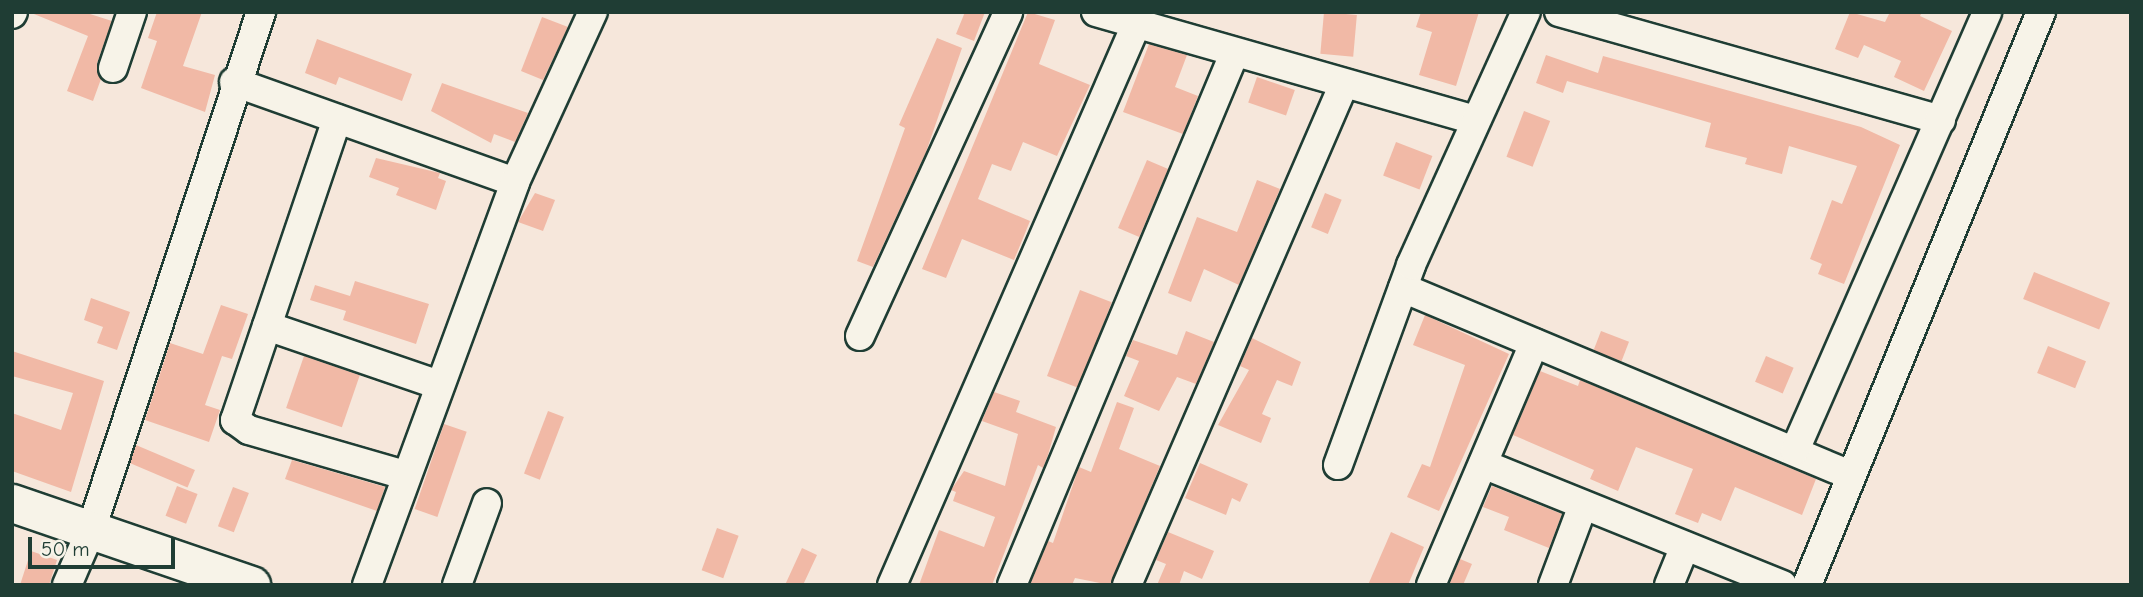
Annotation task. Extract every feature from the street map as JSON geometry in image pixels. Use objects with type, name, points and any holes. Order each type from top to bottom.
[{"type":"main road","points":[[12,503],[251,585]]},
{"type":"street","points":[[113,68],[132,12]]},
{"type":"street","points":[[67,585],[91,530],[234,82],[261,12]]},
{"type":"street","points":[[367,585],[405,475],[515,182],[593,12]]},
{"type":"street","points":[[860,336],[1008,12]]},
{"type":"street","points":[[1096,12],[1343,86],[1476,120]]},
{"type":"street","points":[[1338,466],[1403,288],[1526,12]]},
{"type":"street","points":[[1559,12],[1941,120]]},
{"type":"street","points":[[1795,450],[1987,12]]},
{"type":"street","points":[[1807,585],[1849,475],[2040,12]]},
{"type":"street","points":[[892,585],[1136,24]]},
{"type":"street","points":[[1012,585],[1234,54]]},
{"type":"street","points":[[234,82],[515,182]]},
{"type":"street","points":[[1127,585],[1343,86]]},
{"type":"street","points":[[337,119],[237,411],[239,426],[405,475]]},
{"type":"street","points":[[1403,288],[1795,450],[1849,475]]},
{"type":"street","points":[[267,326],[439,385]]},
{"type":"street","points":[[1431,585],[1535,343]]},
{"type":"street","points":[[1483,464],[1582,508],[1783,585]]},
{"type":"street","points":[[457,585],[488,503]]},
{"type":"street","points":[[1553,585],[1582,508]]},
{"type":"street","points":[[1670,585],[1685,546]]},
{"type":"building","points":[[29,12],[90,14],[112,21],[97,63],[101,79],[93,101],[67,91],[88,36]]},
{"type":"building","points":[[157,12],[202,12],[183,66],[215,75],[205,112],[141,88],[157,41],[148,38]]},
{"type":"building","points":[[965,12],[985,12],[974,41],[956,34]]},
{"type":"building","points":[[1028,12],[1055,20],[1039,64],[1090,85],[1057,156],[1023,142],[1011,171],[992,164],[978,199],[1030,221],[1014,260],[962,239],[946,278],[922,269]]},
{"type":"building","points":[[1324,12],[1357,15],[1353,57],[1320,54]]},
{"type":"building","points":[[1421,12],[1479,12],[1456,86],[1419,75],[1432,32],[1416,27]]},
{"type":"building","points":[[1850,12],[1885,22],[1890,12],[1922,12],[1920,16],[1952,31],[1924,91],[1894,77],[1901,61],[1864,45],[1858,58],[1835,49]]},
{"type":"building","points":[[542,17],[568,27],[543,80],[521,71]]},
{"type":"building","points":[[937,38],[962,48],[926,152],[873,267],[857,261],[905,128],[899,125]]},
{"type":"building","points":[[317,39],[412,74],[402,101],[339,77],[336,85],[305,73]]},
{"type":"building","points":[[1149,44],[1187,55],[1175,87],[1198,96],[1183,134],[1123,112]]},
{"type":"building","points":[[1546,55],[1598,73],[1603,56],[1861,127],[1900,145],[1844,284],[1818,274],[1822,264],[1810,259],[1832,200],[1842,204],[1857,166],[1789,146],[1782,174],[1745,164],[1747,158],[1705,147],[1711,123],[1567,81],[1563,93],[1536,83]]},
{"type":"building","points":[[1257,77],[1295,90],[1286,116],[1248,103]]},
{"type":"building","points":[[442,83],[528,113],[515,142],[494,134],[491,143],[431,111]]},
{"type":"building","points":[[1524,111],[1550,121],[1533,167],[1506,157]]},
{"type":"building","points":[[1396,142],[1432,156],[1420,190],[1383,176]]},
{"type":"building","points":[[376,158],[440,173],[438,178],[446,181],[436,210],[396,195],[399,188],[369,177]]},
{"type":"building","points":[[1147,160],[1168,169],[1139,237],[1118,228]]},
{"type":"building","points":[[1257,180],[1280,189],[1239,285],[1204,269],[1191,302],[1168,293],[1197,217],[1237,232]]},
{"type":"building","points":[[535,193],[555,200],[543,231],[518,222]]},
{"type":"building","points":[[1325,193],[1342,200],[1328,234],[1311,227]]},
{"type":"building","points":[[2034,272],[2110,303],[2099,330],[2023,299]]},
{"type":"building","points":[[355,281],[429,304],[416,344],[343,320],[346,311],[310,300],[315,285],[350,296]]},
{"type":"building","points":[[1080,290],[1112,302],[1079,388],[1047,376]]},
{"type":"building","points":[[91,298],[130,312],[117,350],[97,343],[103,327],[84,320]]},
{"type":"building","points":[[221,305],[248,314],[232,359],[222,356],[205,405],[220,410],[209,442],[145,420],[170,343],[203,354]]},
{"type":"building","points":[[1425,315],[1509,354],[1439,511],[1407,497],[1422,464],[1430,467],[1465,365],[1413,345]]},
{"type":"building","points":[[1186,331],[1214,342],[1196,384],[1177,377],[1159,411],[1124,396],[1139,361],[1126,356],[1133,340],[1177,355]]},
{"type":"building","points":[[1601,331],[1629,342],[1621,361],[1593,351]]},
{"type":"building","points":[[1252,338],[1301,362],[1292,386],[1277,380],[1262,414],[1271,418],[1261,443],[1218,425],[1249,370],[1240,366]]},
{"type":"building","points":[[2048,346],[2086,361],[2075,388],[2037,373]]},
{"type":"building","points":[[12,351],[104,381],[71,492],[12,471],[12,413],[61,430],[73,393],[12,376]]},
{"type":"building","points":[[304,356],[360,375],[342,427],[286,408]]},
{"type":"building","points":[[1766,356],[1794,368],[1783,393],[1755,382]]},
{"type":"building","points":[[1540,371],[1578,386],[1580,380],[1816,479],[1802,515],[1735,487],[1721,521],[1702,513],[1698,523],[1675,514],[1693,469],[1636,447],[1618,491],[1590,479],[1594,470],[1513,435]]},
{"type":"building","points":[[994,392],[1020,401],[1016,412],[1056,427],[1043,468],[1038,465],[992,585],[919,585],[939,530],[984,547],[995,517],[953,501],[956,492],[951,490],[964,471],[1005,486],[1018,434],[982,421]]},
{"type":"building","points":[[1117,402],[1134,408],[1119,449],[1160,466],[1110,585],[1075,578],[1072,585],[1030,585],[1048,541],[1053,543],[1079,467],[1091,472]]},
{"type":"building","points":[[548,411],[564,417],[540,480],[524,474]]},
{"type":"building","points":[[444,424],[467,432],[437,517],[415,509]]},
{"type":"building","points":[[136,445],[195,470],[187,487],[129,462]]},
{"type":"building","points":[[292,460],[385,487],[377,511],[285,479]]},
{"type":"building","points":[[1200,463],[1248,484],[1240,502],[1232,498],[1226,515],[1185,498]]},
{"type":"building","points":[[177,486],[198,494],[186,524],[166,516]]},
{"type":"building","points":[[1492,486],[1562,514],[1549,548],[1504,530],[1509,517],[1483,507]]},
{"type":"building","points":[[233,487],[249,493],[234,532],[218,526]]},
{"type":"building","points":[[717,528],[739,536],[723,578],[702,570]]},
{"type":"building","points":[[1168,532],[1214,551],[1202,579],[1184,571],[1179,585],[1157,585],[1166,564],[1156,560]]},
{"type":"building","points":[[1391,532],[1424,547],[1408,585],[1368,585]]},
{"type":"building","points":[[802,548],[817,555],[803,585],[785,585]]},
{"type":"building","points":[[31,551],[57,560],[49,585],[20,585]]},
{"type":"building","points":[[1460,559],[1472,564],[1463,585],[1449,585]]}]
